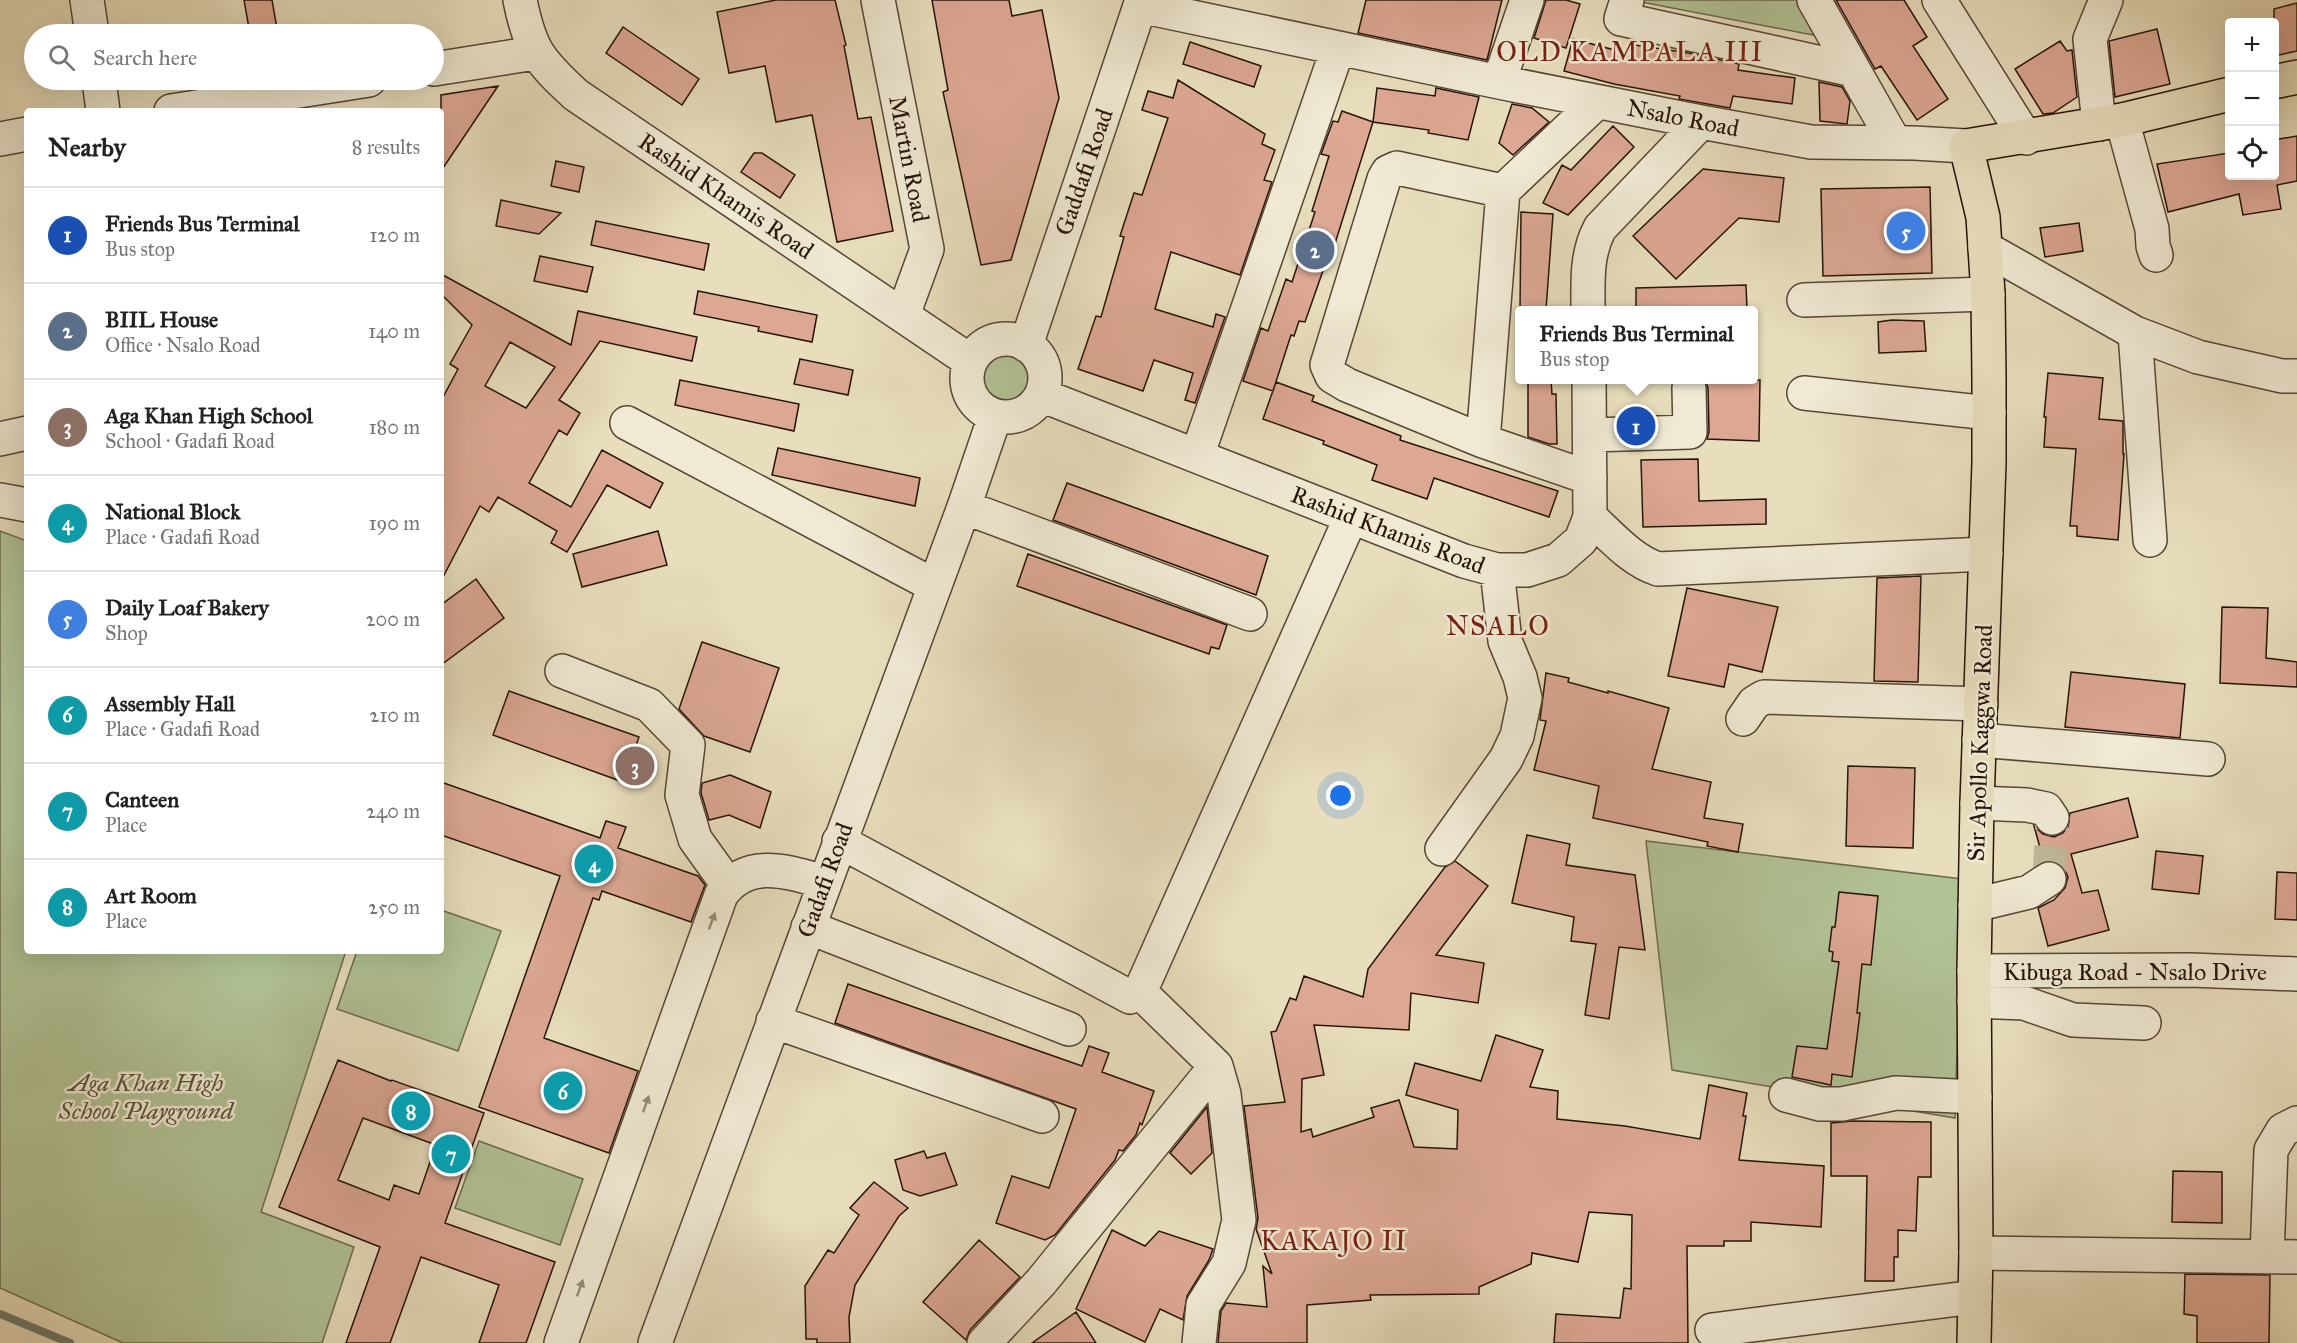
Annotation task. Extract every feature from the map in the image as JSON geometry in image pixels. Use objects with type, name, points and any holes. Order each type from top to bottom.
[{"type":"main road","points":[[2279,81],[2297,77]]},
{"type":"main road","name":"Nsalo Road","points":[[1966,146],[2026,138],[2110,122],[2225,95]]},
{"type":"main road","name":"Sir Apollo Kaggwa Road","points":[[1966,146],[1983,217],[1988,294],[1989,413],[1975,905],[1974,1343]]},
{"type":"street","points":[[87,0],[91,24]]},
{"type":"street","name":"Rashid Khamis Road","points":[[520,0],[525,28],[535,53],[553,75],[576,95],[970,361]]},
{"type":"street","name":"Martin Road","points":[[878,0],[927,249],[903,315]]},
{"type":"street","points":[[1499,82],[1527,0]]},
{"type":"street","points":[[1626,0],[1621,19],[1853,70]]},
{"type":"street","points":[[1814,0],[1895,142]]},
{"type":"street","points":[[1940,0],[2026,138]]},
{"type":"street","points":[[2106,0],[2090,39],[2110,122],[2152,229],[2156,255]]},
{"type":"street","name":"Nsalo Road","points":[[1141,3],[1338,48],[1701,123],[1811,141],[1966,146]]},
{"type":"street","name":"Gaddafi Road","points":[[1026,345],[1141,3]]},
{"type":"street","points":[[1197,456],[1338,48]]},
{"type":"street","points":[[444,67],[535,53]]},
{"type":"street","points":[[100,90],[103,108]]},
{"type":"street","points":[[207,108],[329,98],[347,90]]},
{"type":"street","points":[[1483,441],[1503,191],[1597,102]]},
{"type":"street","points":[[1588,306],[1588,266],[1592,243],[1600,228],[1617,207],[1701,123]]},
{"type":"street","points":[[0,139],[24,135]]},
{"type":"street","points":[[1503,191],[1397,168],[1388,172],[1383,178],[1327,365],[1332,376],[1347,385],[1483,441],[1590,478]]},
{"type":"street","points":[[1985,248],[2135,333],[2198,357],[2282,376],[2297,376]]},
{"type":"street","points":[[1804,300],[1988,294]]},
{"type":"street","points":[[2135,333],[2150,540]]},
{"type":"street","points":[[1011,339],[1026,345],[1034,351],[1044,368],[1044,387],[1041,395],[1027,412],[1006,418],[995,416],[978,406],[972,399],[966,380],[970,361],[980,348],[994,341],[1011,339]]},
{"type":"street","name":"Rashid Khamis Road","points":[[1041,395],[1464,561],[1497,570],[1527,570],[1558,560],[1581,540],[1590,518],[1589,384]]},
{"type":"street","points":[[1590,435],[1690,432],[1689,388]]},
{"type":"street","points":[[1804,393],[1989,413]]},
{"type":"street","name":"Gadafi Road","points":[[655,1343],[964,507],[995,416]]},
{"type":"street","points":[[627,423],[935,586]]},
{"type":"street","points":[[0,439],[24,435]]},
{"type":"street","points":[[0,500],[24,504]]},
{"type":"street","points":[[964,507],[1250,614]]},
{"type":"street","points":[[839,841],[1130,997],[1140,992],[1351,517]]},
{"type":"street","points":[[1590,518],[1645,565],[1658,569],[1986,554]]},
{"type":"street","points":[[1442,849],[1506,759],[1517,736],[1525,698],[1520,677],[1505,641],[1497,570]]},
{"type":"street","points":[[562,671],[649,705],[688,745],[682,795],[695,839],[728,885]]},
{"type":"street","points":[[1743,719],[1754,703],[1764,697],[1981,704]]},
{"type":"street","points":[[1979,740],[2208,759]]},
{"type":"street","points":[[1977,802],[2027,805],[2046,809],[2052,818]]},
{"type":"street","points":[[561,1343],[721,895],[728,885],[746,875],[767,870],[782,870],[824,882]]},
{"type":"street","points":[[1975,905],[2029,892],[2049,879]]},
{"type":"street","points":[[808,927],[1069,1029]]},
{"type":"street","name":"Kibuga Road - Nsalo Drive","points":[[1974,986],[2190,970],[2297,974]]},
{"type":"street","points":[[1974,986],[2073,1020],[2144,1023]]},
{"type":"street","points":[[1140,992],[1216,1066],[1224,1094],[1239,1220],[1229,1263],[1203,1305],[1199,1343]]},
{"type":"street","points":[[773,1022],[1042,1116]]},
{"type":"street","points":[[984,1343],[1041,1282],[1216,1066]]},
{"type":"street","points":[[1786,1095],[1820,1104],[1842,1104],[1896,1093],[1975,1097]]},
{"type":"street","points":[[1976,1253],[2282,1256],[2271,1150],[2283,1130],[2297,1123]]},
{"type":"street","points":[[1712,1330],[1975,1297]]},
{"type":"green space","points":[[1631,0],[1798,0],[1818,36]]},
{"type":"green space","points":[[1006,350],[1016,352],[1025,358],[1031,367],[1033,377],[1031,387],[1025,396],[1016,402],[1006,404],[996,402],[987,396],[981,387],[979,377],[981,367],[987,358],[996,352]]},
{"type":"green space","name":"Aga Khan High School Playground","points":[[0,531],[24,540],[24,954],[345,954],[261,1212],[354,1247],[322,1343],[123,1343],[0,1288]]},
{"type":"green space","points":[[1646,841],[1962,879],[1955,1118],[1672,1070]]},
{"type":"green space","points":[[444,911],[501,931],[458,1051],[337,1009],[356,954],[444,954]]},
{"type":"green space","points":[[479,1141],[583,1179],[560,1245],[455,1208]]},
{"type":"building","points":[[244,0],[272,0],[276,24],[248,24]]},
{"type":"building","points":[[776,0],[835,0],[846,45],[844,46],[858,119],[871,117],[893,231],[837,242],[812,115],[776,122],[765,66],[729,73],[717,12]]},
{"type":"building","points":[[932,0],[1009,0],[1012,16],[1042,10],[1059,98],[1011,260],[981,265],[943,92],[948,90]]},
{"type":"building","points":[[1366,0],[1502,0],[1487,60],[1358,33]]},
{"type":"building","points":[[1546,0],[1566,0],[1580,4],[1566,48],[1534,38]]},
{"type":"building","points":[[1836,0],[1904,0],[1927,37],[1913,46],[1948,99],[1917,120],[1881,66],[1875,69]]},
{"type":"building","points":[[2297,3],[2297,51],[2279,55],[2279,18],[2274,18],[2274,9]]},
{"type":"building","points":[[623,27],[699,79],[682,105],[606,53]]},
{"type":"building","points":[[2157,29],[2170,84],[2115,97],[2109,41]]},
{"type":"building","points":[[1573,39],[1626,53],[1628,44],[1689,53],[1739,64],[1738,70],[1795,78],[1792,104],[1733,96],[1730,108],[1679,99],[1680,96],[1614,84],[1564,71]]},
{"type":"building","points":[[2060,41],[2067,51],[2072,50],[2077,97],[2053,113],[2043,114],[2015,69]]},
{"type":"building","points":[[1190,42],[1261,66],[1254,87],[1183,64]]},
{"type":"building","points":[[1178,80],[1265,134],[1262,144],[1275,150],[1264,180],[1272,182],[1240,275],[1171,252],[1155,309],[1213,327],[1216,314],[1225,317],[1195,403],[1185,400],[1193,373],[1154,360],[1143,391],[1078,369],[1096,316],[1101,317],[1124,237],[1120,236],[1134,193],[1142,195],[1168,118],[1142,110],[1148,91],[1173,98]]},
{"type":"building","points":[[1819,82],[1842,87],[1850,101],[1847,124],[1820,121]]},
{"type":"building","points":[[498,86],[444,167],[444,108],[441,108],[441,95]]},
{"type":"building","points":[[1377,88],[1435,96],[1436,88],[1479,97],[1468,140],[1428,133],[1429,130],[1373,122]]},
{"type":"building","points":[[1512,104],[1532,108],[1549,122],[1513,155],[1499,143]]},
{"type":"building","points":[[1342,111],[1373,122],[1328,266],[1325,265],[1305,322],[1299,321],[1294,336],[1291,335],[1273,391],[1243,381],[1261,328],[1268,331],[1286,279],[1292,282],[1315,212],[1312,211],[1329,156],[1321,154],[1333,121],[1338,122]]},
{"type":"building","points":[[1613,126],[1634,147],[1568,215],[1543,203],[1562,165],[1571,170]]},
{"type":"building","points":[[2297,136],[2297,181],[2277,185],[2281,209],[2243,215],[2239,194],[2168,212],[2157,164],[2225,154],[2225,180],[2279,180],[2279,139]]},
{"type":"building","points":[[754,153],[762,153],[795,175],[780,198],[741,172]]},
{"type":"building","points":[[556,161],[584,167],[579,192],[551,186]]},
{"type":"building","points":[[1703,169],[1784,178],[1779,222],[1739,218],[1676,279],[1633,236]]},
{"type":"building","points":[[1930,187],[1932,273],[1823,276],[1821,189]]},
{"type":"building","points":[[501,200],[561,213],[539,234],[496,226]]},
{"type":"building","points":[[1521,212],[1553,214],[1546,306],[1520,306]]},
{"type":"building","points":[[596,221],[709,244],[704,270],[591,245]]},
{"type":"building","points":[[2079,223],[2083,251],[2045,257],[2040,228]]},
{"type":"building","points":[[540,256],[593,267],[587,292],[534,281]]},
{"type":"building","points":[[444,276],[571,345],[578,311],[697,337],[692,361],[600,341],[559,400],[580,413],[567,435],[559,430],[529,483],[571,507],[602,450],[663,483],[650,508],[607,485],[567,552],[551,543],[557,531],[498,497],[489,512],[480,506],[444,575],[444,395],[458,369],[450,364],[472,325],[444,297]],"holes":[[[510,342],[555,367],[526,408],[485,386]]]},
{"type":"building","points":[[1746,285],[1747,306],[1636,306],[1636,288]]},
{"type":"building","points":[[698,291],[817,315],[812,342],[758,331],[759,327],[694,314]]},
{"type":"building","points":[[1924,321],[1926,351],[1879,353],[1878,322]]},
{"type":"building","points":[[800,359],[853,370],[848,395],[794,384]]},
{"type":"building","points":[[2048,373],[2103,378],[2099,419],[2123,421],[2124,454],[2118,540],[2077,536],[2077,526],[2070,526],[2076,449],[2044,447]]},
{"type":"building","points":[[680,380],[799,404],[794,431],[675,405]]},
{"type":"building","points":[[1760,380],[1759,441],[1707,439],[1709,432],[1706,384],[1758,384]]},
{"type":"building","points":[[1276,382],[1314,396],[1312,401],[1401,436],[1400,440],[1558,491],[1549,517],[1434,478],[1427,499],[1372,480],[1377,465],[1323,444],[1324,441],[1263,419]]},
{"type":"building","points":[[1528,384],[1551,384],[1552,394],[1556,394],[1557,444],[1549,444],[1528,437]]},
{"type":"building","points":[[778,448],[920,478],[915,506],[772,475]]},
{"type":"building","points":[[1698,459],[1699,501],[1766,499],[1766,524],[1643,527],[1641,460]]},
{"type":"building","points":[[1067,483],[1268,556],[1256,595],[1053,520]]},
{"type":"building","points":[[658,531],[667,565],[582,587],[573,554]]},
{"type":"building","points":[[1028,554],[1227,625],[1219,649],[1211,647],[1209,654],[1017,586]]},
{"type":"building","points":[[1921,576],[1918,682],[1874,681],[1877,578]]},
{"type":"building","points":[[476,579],[504,618],[444,663],[444,603]]},
{"type":"building","points":[[1687,588],[1778,607],[1762,672],[1729,664],[1724,687],[1668,676]]},
{"type":"building","points":[[2222,607],[2268,608],[2266,658],[2297,662],[2297,687],[2220,683]]},
{"type":"building","points":[[702,642],[779,668],[750,752],[704,736],[679,709]]},
{"type":"building","points":[[2071,672],[2185,684],[2180,738],[2065,727]]},
{"type":"building","points":[[1546,673],[1569,678],[1568,682],[1669,708],[1652,769],[1711,782],[1704,818],[1743,824],[1738,852],[1707,846],[1708,842],[1593,818],[1599,786],[1534,770],[1546,721],[1540,720]]},
{"type":"building","points":[[509,691],[639,737],[623,782],[493,735]]},
{"type":"building","points":[[1848,766],[1915,768],[1913,848],[1846,846]]},
{"type":"building","points":[[730,775],[771,792],[760,828],[729,815],[709,820],[701,793],[702,783]]},
{"type":"building","points":[[444,783],[600,838],[606,821],[626,827],[618,848],[698,876],[705,885],[691,922],[602,891],[599,900],[593,898],[544,1038],[638,1071],[609,1153],[479,1107],[560,876],[444,836]]},
{"type":"building","points":[[2128,798],[2138,837],[2071,854],[2082,893],[2098,890],[2109,930],[2048,946],[2038,908],[2054,900],[2065,888],[2068,877],[2064,868],[2058,863],[2044,862],[2034,826],[2043,834],[2054,837],[2063,833],[2068,827],[2070,813]]},
{"type":"building","points":[[1527,835],[1570,844],[1566,865],[1635,875],[1645,950],[1619,947],[1609,1019],[1585,1015],[1596,944],[1571,941],[1574,917],[1512,903]]},
{"type":"building","points":[[2156,851],[2203,856],[2199,894],[2152,889]]},
{"type":"building","points":[[1455,861],[1488,886],[1436,955],[1484,963],[1478,1003],[1411,993],[1409,1030],[1314,1025],[1324,1075],[1302,1079],[1301,1132],[1311,1129],[1313,1137],[1374,1117],[1371,1108],[1399,1100],[1414,1147],[1457,1149],[1458,1110],[1406,1095],[1415,1063],[1481,1081],[1496,1035],[1543,1050],[1530,1087],[1558,1091],[1557,1119],[1625,1126],[1700,1139],[1709,1085],[1747,1093],[1739,1160],[1824,1166],[1821,1227],[1751,1222],[1751,1241],[1724,1241],[1724,1246],[1687,1246],[1688,1343],[1554,1343],[1556,1314],[1620,1318],[1624,1288],[1631,1289],[1632,1215],[1589,1212],[1578,1262],[1532,1253],[1531,1264],[1479,1287],[1479,1294],[1370,1295],[1371,1300],[1307,1305],[1307,1343],[1218,1343],[1221,1311],[1226,1303],[1267,1307],[1263,1266],[1272,1274],[1256,1229],[1258,1218],[1244,1106],[1285,1102],[1271,1032],[1276,1031],[1290,998],[1296,1000],[1304,976],[1363,997],[1368,969],[1445,867]]},
{"type":"building","points":[[2277,872],[2297,873],[2297,920],[2275,919]]},
{"type":"building","points":[[1839,892],[1878,896],[1871,965],[1862,964],[1857,1013],[1860,1013],[1852,1077],[1832,1074],[1831,1085],[1792,1077],[1797,1046],[1827,1049],[1839,962],[1832,961],[1833,952],[1829,951],[1832,927],[1835,927]]},
{"type":"building","points":[[848,984],[1082,1066],[1089,1046],[1109,1053],[1102,1072],[1154,1091],[1142,1125],[1140,1123],[1136,1135],[1123,1151],[1119,1150],[1115,1160],[1055,1235],[1045,1240],[996,1223],[1012,1176],[1049,1188],[1076,1109],[835,1023]]},
{"type":"building","points":[[338,1060],[484,1113],[445,1223],[555,1262],[526,1343],[479,1343],[499,1285],[421,1257],[390,1343],[346,1343],[380,1247],[279,1207]],"holes":[[[363,1118],[436,1145],[419,1194],[394,1185],[389,1200],[338,1180]]]},
{"type":"building","points":[[1207,1107],[1212,1153],[1191,1174],[1170,1153]]},
{"type":"building","points":[[1931,1122],[1931,1177],[1918,1177],[1916,1231],[1898,1230],[1898,1257],[1894,1257],[1894,1281],[1865,1281],[1867,1176],[1831,1176],[1831,1123]]},
{"type":"building","points":[[924,1151],[927,1158],[945,1153],[957,1185],[920,1196],[903,1190],[895,1160]]},
{"type":"building","points":[[2173,1171],[2222,1172],[2222,1223],[2172,1222]]},
{"type":"building","points":[[874,1182],[908,1208],[899,1216],[855,1285],[849,1317],[850,1343],[817,1343],[817,1339],[806,1339],[805,1286],[828,1250],[834,1253],[859,1215],[850,1208]]},
{"type":"building","points":[[1112,1230],[1145,1246],[1159,1231],[1213,1249],[1209,1260],[1187,1296],[1183,1320],[1160,1309],[1145,1342],[1076,1309]]},
{"type":"building","points":[[979,1240],[1020,1277],[970,1330],[966,1340],[923,1302]]},
{"type":"building","points":[[2185,1274],[2270,1275],[2269,1343],[2197,1343],[2197,1316],[2184,1314]]},
{"type":"building","points":[[1076,1312],[1096,1343],[1032,1343]]},
{"type":"waterway","points":[[0,1314],[70,1343]]},
{"type":"tunnel","points":[[2049,879],[2052,818]]},
{"type":"place","name":"Daily Loaf Bakery","points":[[1906,231]]},
{"type":"place","name":"BIIL House","points":[[1315,250]]},
{"type":"place","name":"Friends Bus Terminal","points":[[1636,426]]},
{"type":"place","name":"Aga Khan High School","points":[[635,766]]},
{"type":"place","name":"National Block","points":[[594,864]]},
{"type":"place","name":"Assembly Hall","points":[[563,1091]]},
{"type":"place","name":"Art Room","points":[[411,1111]]},
{"type":"place","name":"Canteen","points":[[451,1154]]},
{"type":"district","name":"OLD KAMPALA III","points":[[1630,52]]},
{"type":"district","name":"NSALO","points":[[1498,626]]},
{"type":"district","name":"KAKAJO II","points":[[1334,1241]]}]
